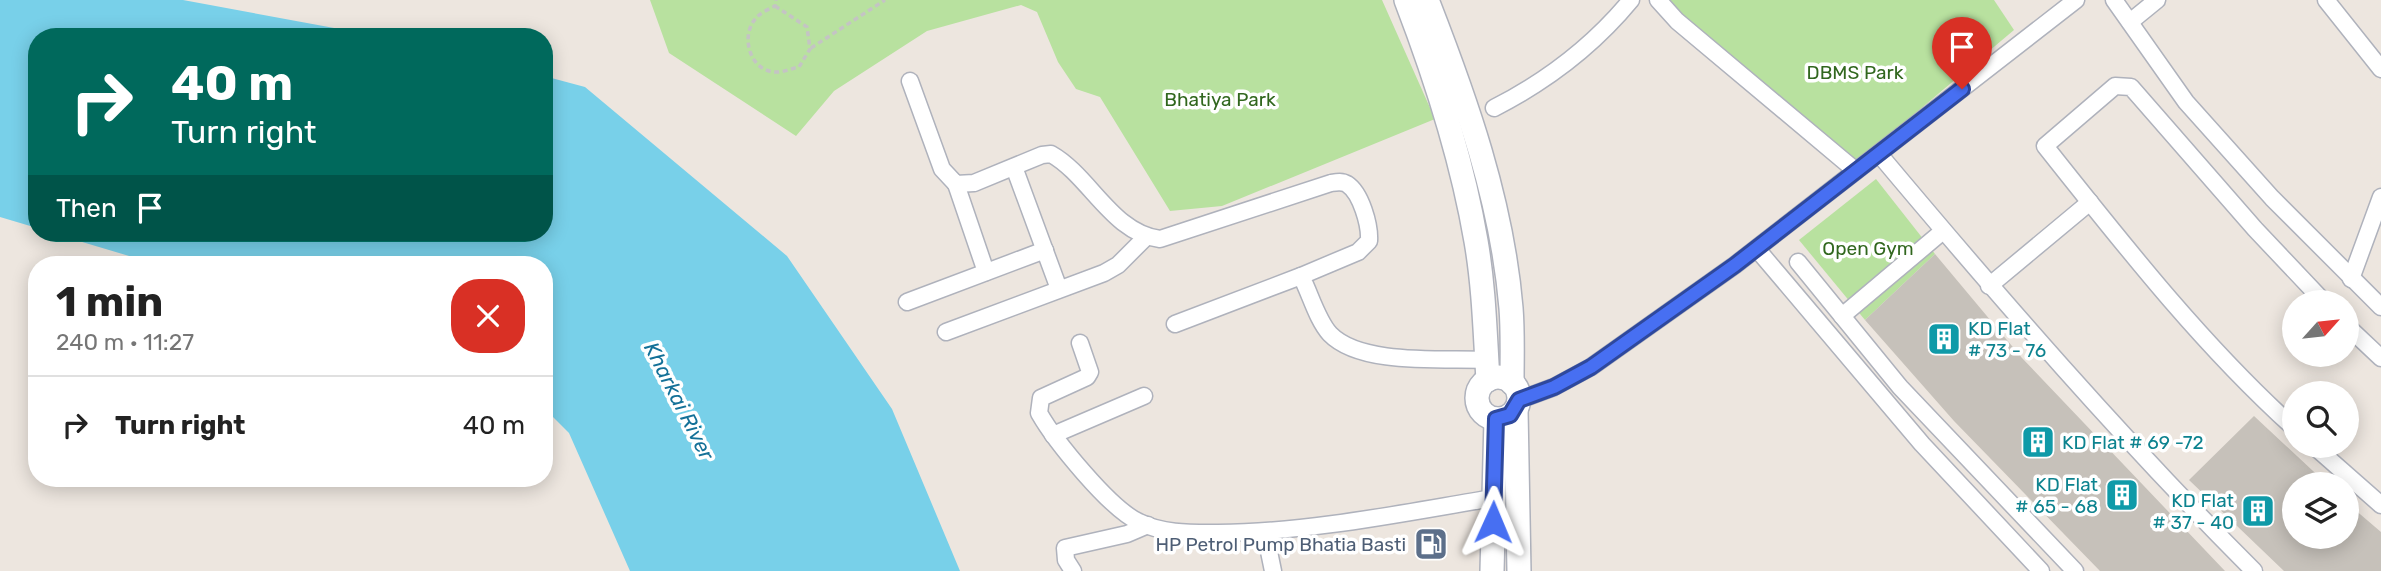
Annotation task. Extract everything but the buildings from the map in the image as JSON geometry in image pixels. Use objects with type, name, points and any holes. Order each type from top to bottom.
[{"type":"main road","points":[[1406,0],[1449,126],[1464,186],[1479,268],[1487,370],[1478,393],[1478,402],[1481,410],[1511,403]]},
{"type":"main road","points":[[1427,0],[1459,85],[1490,186],[1503,247],[1511,309],[1511,403],[1519,571]]},
{"type":"main road","points":[[1487,370],[1504,378],[1511,403],[1493,498],[1492,571]]},
{"type":"street","points":[[1494,108],[1558,70],[1588,45],[1631,0]]},
{"type":"street","points":[[1658,0],[1677,21],[1856,172]]},
{"type":"street","points":[[1511,403],[1554,387],[1591,367],[1757,249],[2076,0]]},
{"type":"street","points":[[2114,0],[2186,102],[2272,198],[2381,307]]},
{"type":"street","points":[[2130,22],[2157,0]]},
{"type":"street","points":[[2326,0],[2381,69]]},
{"type":"street","points":[[910,81],[942,169],[956,184],[986,272]]},
{"type":"street","points":[[2282,417],[2256,394],[2199,331],[2045,146],[2115,86],[2131,87],[2255,229],[2313,290]]},
{"type":"street","points":[[956,184],[974,183],[1042,155],[1051,154],[1117,216],[1146,237],[1160,239],[1331,183],[1342,182],[1349,185],[1364,213],[1369,241],[1358,252],[1175,324]]},
{"type":"street","points":[[1879,154],[1989,286],[2254,571]]},
{"type":"street","points":[[1014,167],[1059,289]]},
{"type":"street","points":[[2351,279],[2374,231],[2381,197]]},
{"type":"street","points":[[1989,286],[2090,202]]},
{"type":"street","points":[[1842,316],[1943,231]]},
{"type":"street","points":[[946,331],[1118,265],[1146,237]]},
{"type":"street","points":[[1757,249],[1922,444],[2041,571]]},
{"type":"street","points":[[908,302],[1045,250]]},
{"type":"street","points":[[1798,262],[1900,387],[2075,571]]},
{"type":"street","points":[[1301,276],[1328,332],[1343,344],[1388,356],[1487,370]]},
{"type":"street","points":[[2359,337],[2381,358]]},
{"type":"street","points":[[1080,343],[1090,372],[1080,380],[1041,398],[1039,413],[1053,435],[1121,511],[1148,525],[1192,533],[1265,532],[1493,498]]},
{"type":"street","points":[[1053,435],[1144,396]]},
{"type":"street","points":[[2328,458],[2381,505]]},
{"type":"street","points":[[1073,571],[1066,560],[1065,548],[1127,534],[1148,525]]},
{"type":"street","points":[[1265,532],[1273,571]]},
{"type":"path","points":[[775,6],[776,0]]},
{"type":"path","points":[[775,6],[756,17],[749,33],[749,53],[761,68],[777,72],[799,67],[810,49],[885,0]]},
{"type":"path","points":[[775,6],[807,27],[810,49]]},
{"type":"green space","name":"Bhatiya Park","points":[[650,0],[1382,0],[1435,119],[1222,206],[1170,211],[1100,97],[1076,89],[1058,62],[1037,12],[1021,5],[927,31],[834,91],[796,136],[669,53]]},
{"type":"green space","name":"DBMS Park","points":[[1658,0],[1994,0],[2014,30],[1855,164]]},
{"type":"green space","name":"Open Gym","points":[[1876,179],[1935,254],[1865,320],[1799,240]]},
{"type":"water","points":[[0,0],[183,0],[334,28],[28,28],[28,225],[0,217]]},
{"type":"water","name":"Kharkai River","points":[[553,78],[585,87],[787,256],[892,409],[960,571],[630,571],[569,433],[553,417],[553,256],[129,256],[82,242],[553,242]]},
{"type":"place","name":"KD Flat # 73 - 76","points":[[1944,339]]},
{"type":"place","name":"KD Flat # 69 -72","points":[[2038,442]]},
{"type":"place","name":"KD Flat # 65 - 68","points":[[2122,495]]},
{"type":"place","name":"KD Flat # 37 - 40","points":[[2258,511]]},
{"type":"place","name":"HP Petrol Pump Bhatia Basti","points":[[1431,544]]},
{"type":"route","points":[[1493,522],[1496,419],[1510,415],[1516,410],[1519,400],[1554,387],[1612,353],[1735,265],[1962,89]]}]
